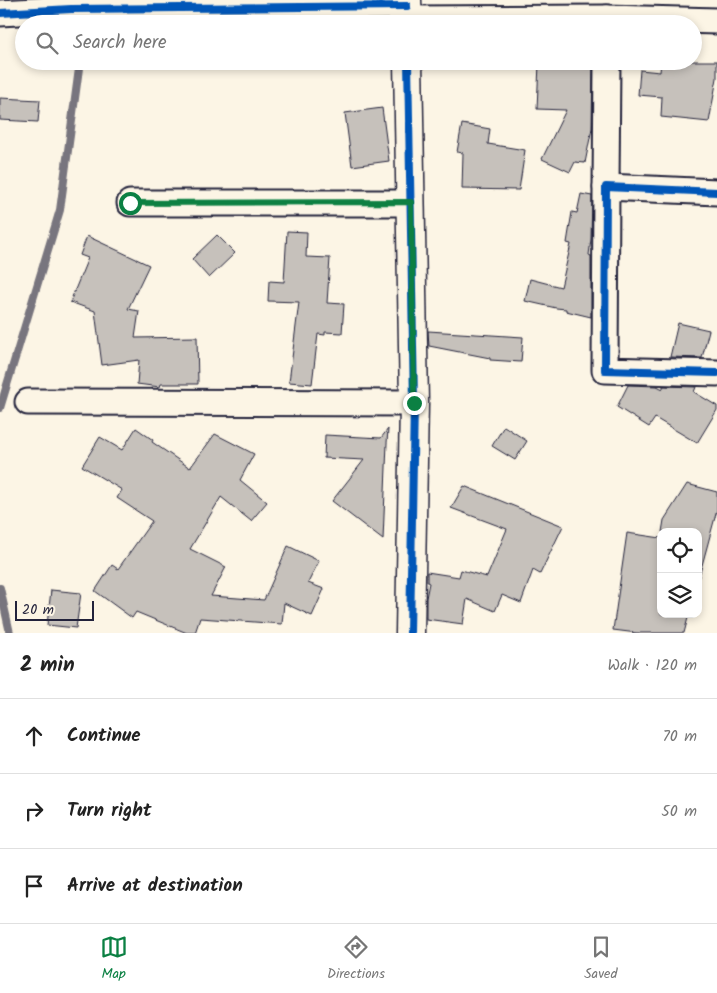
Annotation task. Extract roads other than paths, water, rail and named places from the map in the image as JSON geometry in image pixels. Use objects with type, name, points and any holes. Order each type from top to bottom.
[{"type":"street","points":[[0,13],[104,9],[408,12],[474,15]]},
{"type":"street","points":[[702,21],[717,21]]},
{"type":"street","points":[[408,70],[414,403],[410,633]]},
{"type":"street","points":[[607,70],[605,370],[717,373]]},
{"type":"street","points":[[606,187],[717,192]]},
{"type":"street","points":[[130,203],[411,202]]},
{"type":"street","points":[[28,402],[414,403]]},
{"type":"waterway","points":[[0,408],[60,210],[79,70]]},
{"type":"waterway","points":[[0,588],[10,633]]}]
